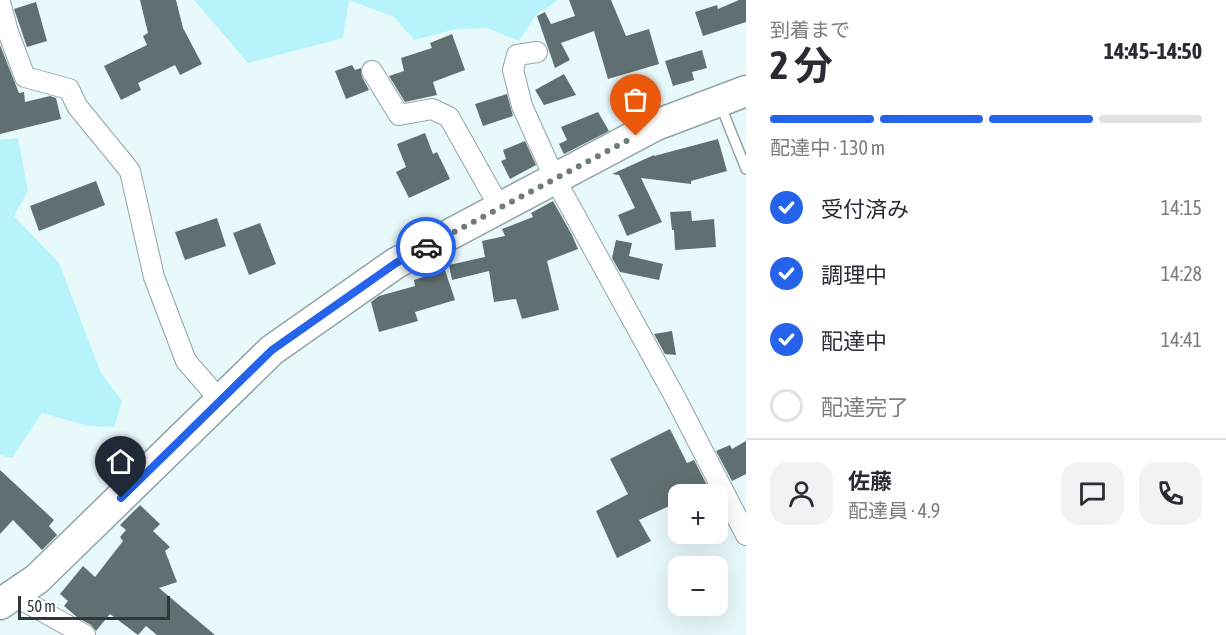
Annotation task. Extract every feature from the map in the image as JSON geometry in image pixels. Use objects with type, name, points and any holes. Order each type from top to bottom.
[{"type":"main road","points":[[6,600],[37,579],[272,350],[396,263],[656,125],[733,96]]},
{"type":"street","points":[[0,2],[8,32],[25,77],[69,89],[77,106],[130,171],[154,277],[186,361],[220,400]]},
{"type":"street","points":[[537,52],[517,55],[513,70],[522,106],[555,179],[676,399],[746,535]]},
{"type":"street","points":[[372,71],[399,115],[432,109],[449,117],[500,208]]},
{"type":"street","points":[[6,600],[85,635]]},
{"type":"lane","points":[[733,96],[746,170]]},
{"type":"shaded area","points":[[194,0],[349,0],[343,38],[248,63]]},
{"type":"shaded area","points":[[349,0],[558,0],[535,16],[519,41],[487,28],[457,29],[414,40],[394,17]]},
{"type":"shaded area","points":[[18,138],[28,191],[14,216],[59,263],[101,373],[122,401],[114,427],[88,426],[42,413],[12,458],[0,455],[0,140]]},
{"type":"building","points":[[140,0],[176,0],[183,28],[202,64],[180,75],[175,65],[138,83],[141,90],[121,100],[104,66],[147,45],[143,36],[148,33]]},
{"type":"building","points":[[569,0],[611,0],[626,36],[649,29],[659,64],[608,79],[594,31],[561,43],[570,60],[555,68],[537,16],[545,12],[551,24],[575,16]]},
{"type":"building","points":[[739,0],[746,0],[746,22],[703,36],[695,12],[717,5],[718,9]]},
{"type":"building","points":[[36,2],[47,41],[27,47],[14,9]]},
{"type":"building","points":[[452,34],[465,70],[433,82],[437,95],[405,102],[389,76],[404,71],[401,58],[432,48],[430,43]]},
{"type":"building","points":[[0,45],[19,93],[24,92],[25,102],[50,96],[56,98],[61,119],[0,134]]},
{"type":"building","points":[[702,50],[707,68],[692,72],[694,80],[673,86],[665,61]]},
{"type":"building","points":[[352,65],[355,70],[361,68],[362,77],[369,90],[346,99],[335,71]]},
{"type":"building","points":[[564,74],[576,95],[544,105],[535,90]]},
{"type":"building","points":[[507,94],[513,116],[483,126],[475,104]]},
{"type":"building","points":[[598,112],[609,131],[564,154],[559,144],[567,140],[561,127]]},
{"type":"building","points":[[425,133],[433,154],[437,152],[450,179],[409,198],[396,172],[406,167],[397,144]]},
{"type":"building","points":[[718,139],[727,171],[691,181],[691,184],[641,178],[662,222],[627,236],[618,215],[635,208],[619,175],[612,174],[654,155]]},
{"type":"building","points":[[525,141],[536,165],[510,179],[501,161],[506,159],[503,150]]},
{"type":"building","points":[[96,181],[105,205],[39,231],[30,206]]},
{"type":"building","points":[[553,201],[578,249],[547,261],[559,310],[522,319],[516,299],[494,302],[489,271],[452,280],[449,265],[485,257],[482,241],[505,236],[502,229],[533,217],[531,213]]},
{"type":"building","points":[[691,211],[692,221],[714,219],[716,247],[675,250],[670,212]]},
{"type":"building","points":[[217,218],[226,246],[185,260],[175,232]]},
{"type":"building","points":[[260,223],[276,264],[249,275],[233,233]]},
{"type":"building","points":[[616,240],[632,243],[629,256],[663,264],[659,280],[620,272],[612,258]]},
{"type":"building","points":[[445,270],[455,300],[415,312],[418,321],[379,332],[371,302],[379,296],[415,286],[414,280]]},
{"type":"building","points":[[672,331],[676,355],[665,354],[654,334]]},
{"type":"building","points":[[670,429],[687,463],[694,460],[706,484],[668,484],[668,507],[639,520],[651,541],[617,558],[596,511],[628,494],[610,459]]},
{"type":"building","points":[[746,441],[746,474],[732,481],[716,451],[730,445],[732,449]]},
{"type":"building","points":[[0,470],[54,520],[49,526],[57,535],[42,550],[13,520],[0,534]]},
{"type":"building","points":[[140,505],[160,524],[153,531],[170,547],[165,551],[177,582],[159,588],[215,635],[157,635],[146,626],[138,635],[110,614],[96,631],[64,606],[68,601],[60,594],[83,566],[95,577],[123,541],[120,537],[126,530],[120,525]]},
{"type":"way so far","points":[[426,247],[636,136]]},
{"type":"route","points":[[121,498],[272,350],[396,263],[426,247]]}]
